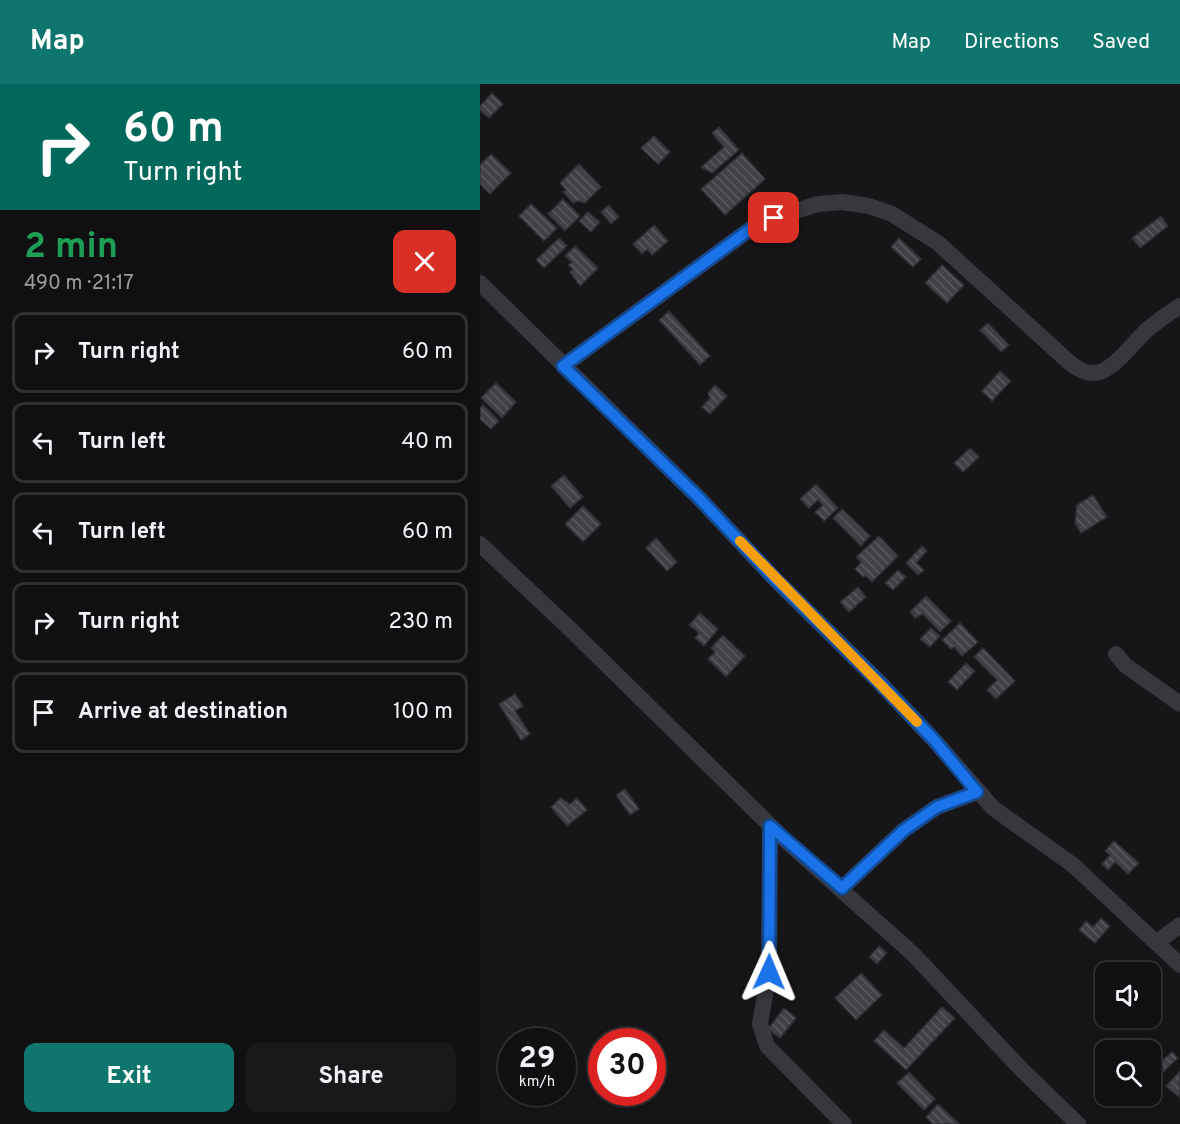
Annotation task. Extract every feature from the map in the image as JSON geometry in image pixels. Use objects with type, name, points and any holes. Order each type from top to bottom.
[{"type":"street","points":[[563,366],[760,222],[818,204],[842,202],[869,206],[892,214],[938,243],[1059,353],[1086,372],[1097,374],[1108,369],[1147,330],[1180,306]]},
{"type":"street","points":[[480,283],[699,498],[774,578],[879,682],[935,741],[977,792],[1002,816],[1073,865],[1180,966]]},
{"type":"street","points":[[480,544],[568,627],[770,826],[912,953],[1022,1070],[1078,1124]]},
{"type":"street","points":[[1116,654],[1125,665],[1180,705]]},
{"type":"street","points":[[842,888],[904,830],[937,807],[977,792]]},
{"type":"street","points":[[770,826],[769,972],[760,1024],[767,1046],[843,1124]]},
{"type":"street","points":[[1157,942],[1180,925]]},
{"type":"building","points":[[492,93],[503,104],[489,118],[480,110],[480,106]]},
{"type":"building","points":[[719,127],[739,150],[712,173],[701,167],[724,147],[712,133]]},
{"type":"building","points":[[654,136],[670,152],[658,164],[641,148]]},
{"type":"building","points":[[742,153],[765,179],[725,215],[701,189]]},
{"type":"building","points":[[491,154],[511,173],[490,194],[480,184],[480,165]]},
{"type":"building","points":[[579,164],[601,187],[585,203],[578,201],[573,203],[563,192],[566,190],[560,183]]},
{"type":"building","points":[[563,199],[580,216],[565,231],[548,214]]},
{"type":"building","points":[[531,204],[557,228],[544,241],[519,216]]},
{"type":"building","points":[[609,205],[619,217],[611,224],[601,212]]},
{"type":"building","points":[[588,212],[600,222],[591,232],[579,221]]},
{"type":"building","points":[[1161,216],[1168,226],[1140,248],[1132,238]]},
{"type":"building","points":[[654,225],[668,241],[652,255],[647,249],[642,254],[633,244]]},
{"type":"building","points":[[559,238],[567,246],[544,268],[536,260]]},
{"type":"building","points":[[899,238],[921,259],[913,267],[891,247]]},
{"type":"building","points":[[575,246],[598,268],[580,286],[570,272],[573,269],[568,265],[572,262],[565,256]]},
{"type":"building","points":[[942,265],[964,285],[947,303],[925,283]]},
{"type":"building","points":[[669,311],[710,356],[700,365],[659,320]]},
{"type":"building","points":[[988,323],[1009,345],[1001,352],[980,330]]},
{"type":"building","points":[[1000,371],[1011,381],[992,401],[982,391]]},
{"type":"building","points":[[496,383],[516,402],[502,418],[481,398]]},
{"type":"building","points":[[715,385],[727,396],[710,414],[702,407],[710,398],[708,393]]},
{"type":"building","points":[[483,405],[499,421],[491,429],[480,419],[480,408]]},
{"type":"building","points":[[970,448],[979,457],[963,472],[954,463]]},
{"type":"building","points":[[564,475],[583,497],[570,508],[551,486]]},
{"type":"building","points":[[816,484],[838,508],[824,521],[815,512],[823,505],[818,500],[809,508],[800,499]]},
{"type":"building","points":[[1093,495],[1107,517],[1081,533],[1075,523],[1077,505]]},
{"type":"building","points":[[583,506],[601,524],[583,542],[565,524]]},
{"type":"building","points":[[842,509],[870,536],[861,546],[833,518]]},
{"type":"building","points":[[879,536],[898,556],[872,582],[855,569],[861,562],[856,557]]},
{"type":"building","points":[[656,538],[677,562],[667,571],[646,548]]},
{"type":"building","points":[[922,546],[927,551],[916,563],[924,570],[918,575],[906,563]]},
{"type":"building","points":[[898,570],[906,577],[893,590],[885,583]]},
{"type":"building","points":[[858,587],[866,597],[849,612],[840,602]]},
{"type":"building","points":[[926,596],[951,621],[940,632],[923,614],[915,618],[910,612]]},
{"type":"building","points":[[700,613],[718,629],[704,646],[695,638],[699,633],[689,625]]},
{"type":"building","points":[[960,623],[978,642],[962,656],[954,647],[951,649],[942,640]]},
{"type":"building","points":[[931,628],[940,636],[930,647],[920,639]]},
{"type":"building","points":[[723,635],[745,656],[726,677],[708,659],[715,652],[711,648]]},
{"type":"building","points":[[983,648],[1015,681],[996,699],[987,690],[997,680],[974,657]]},
{"type":"building","points":[[966,663],[975,671],[957,690],[948,682]]},
{"type":"building","points":[[515,694],[523,706],[515,711],[530,734],[521,740],[499,704]]},
{"type":"building","points":[[625,789],[639,809],[630,815],[616,795]]},
{"type":"building","points":[[561,798],[570,804],[577,798],[587,810],[567,826],[551,807]]},
{"type":"building","points":[[1114,841],[1139,863],[1128,874],[1115,862],[1108,870],[1102,864],[1110,855],[1105,851]]},
{"type":"building","points":[[1101,918],[1110,926],[1095,943],[1079,930],[1086,921],[1093,927]]},
{"type":"building","points":[[879,946],[887,953],[877,964],[869,957]]},
{"type":"building","points":[[861,973],[882,995],[856,1020],[835,998]]},
{"type":"building","points":[[942,1007],[955,1018],[906,1070],[874,1041],[884,1030],[904,1048]]},
{"type":"building","points":[[784,1008],[796,1018],[780,1038],[768,1029]]},
{"type":"building","points":[[1172,1052],[1178,1058],[1161,1074],[1161,1058],[1164,1059]]},
{"type":"building","points":[[1180,1071],[1180,1098],[1166,1086]]},
{"type":"building","points":[[909,1072],[935,1099],[924,1110],[897,1083]]},
{"type":"building","points":[[938,1104],[959,1124],[933,1124],[926,1117]]},
{"type":"slow traffic","points":[[740,541],[917,722]]},
{"type":"route","points":[[769,972],[770,826],[842,888],[904,830],[937,807],[977,792],[935,741],[879,682],[774,578],[699,498],[563,366],[760,222],[774,218]]}]
